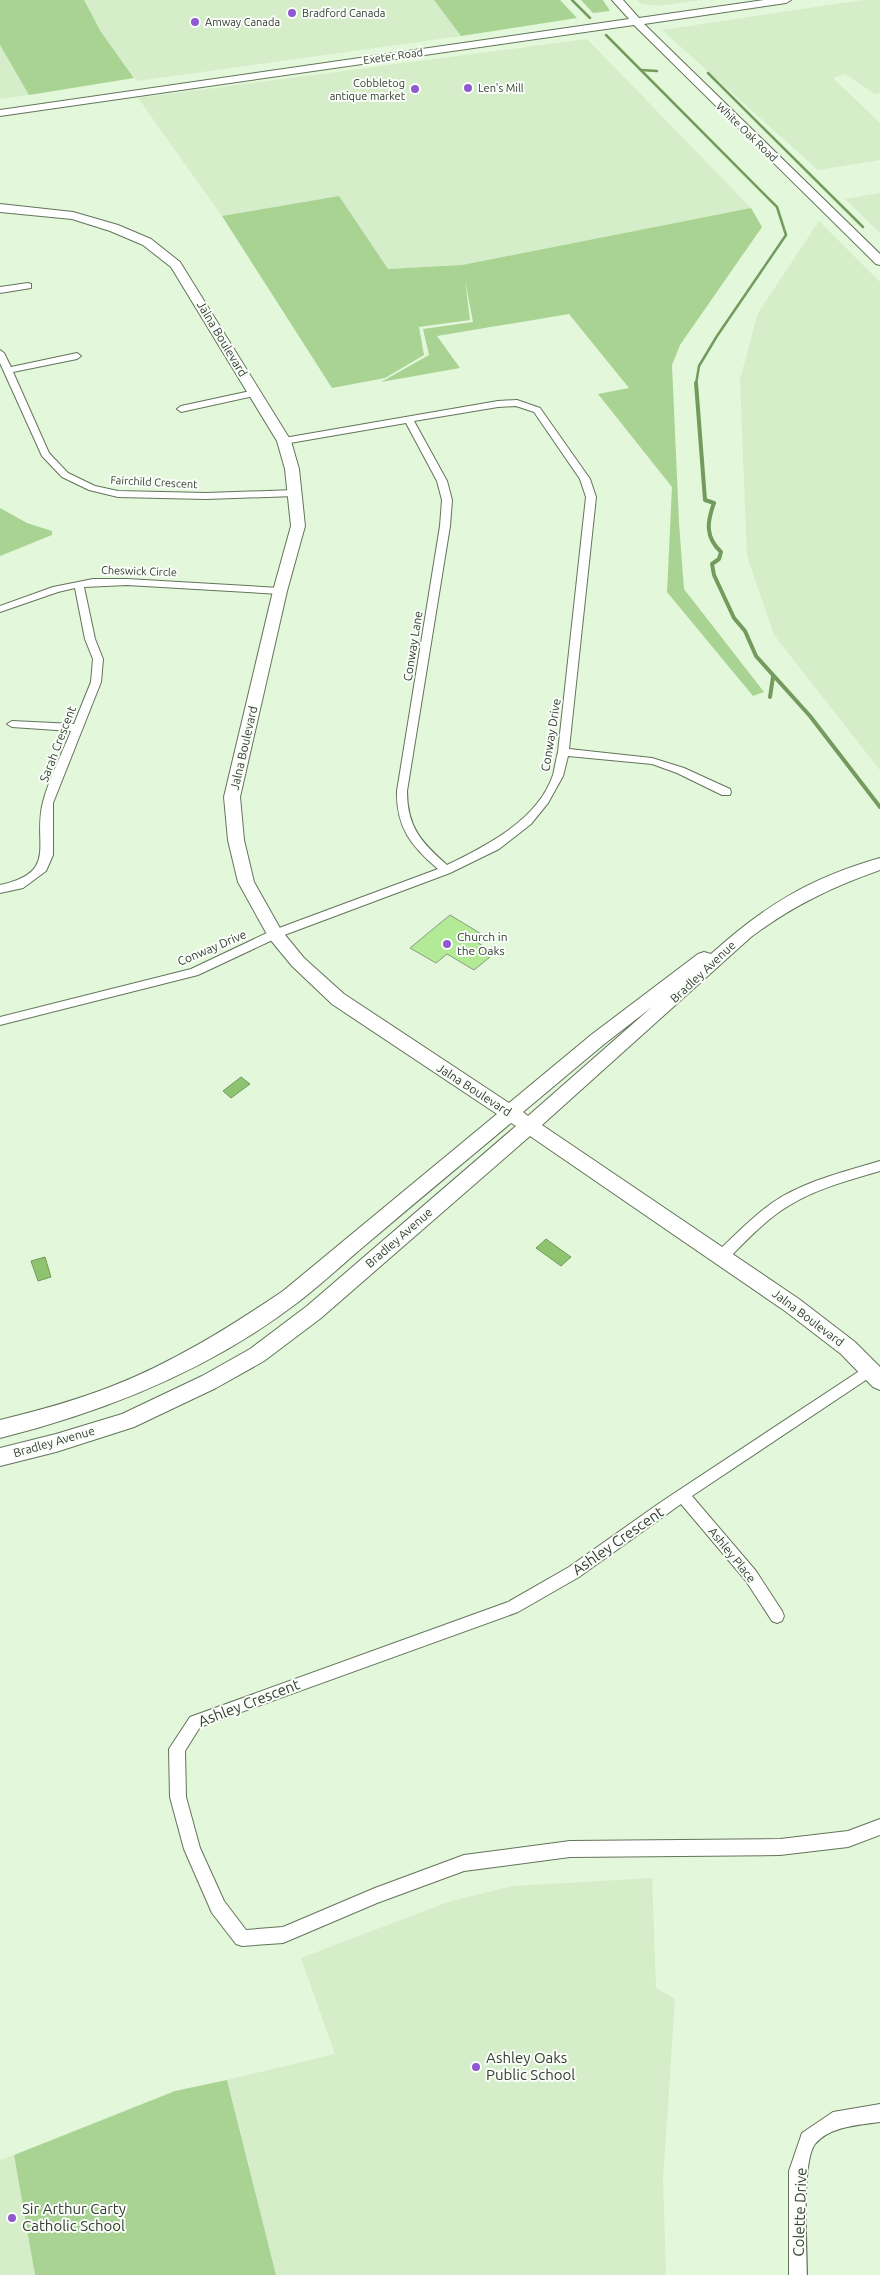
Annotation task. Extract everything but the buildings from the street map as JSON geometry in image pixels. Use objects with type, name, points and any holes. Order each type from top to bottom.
[{"type":"main road","name":"Exeter Road","points":[[636,22],[786,0]]},
{"type":"main road","name":"Bradley Avenue","points":[[0,1457],[56,1443],[126,1421],[209,1382],[257,1355],[314,1312],[528,1126]]},
{"type":"street","name":"White Oak Road","points":[[617,0],[636,22],[880,261]]},
{"type":"street","name":"Exeter Road","points":[[0,112],[636,22]]},
{"type":"street","name":"Jalna Boulevard","points":[[0,208],[73,216],[114,228],[147,242],[176,265],[284,441],[292,469],[298,526],[280,591],[232,797],[236,840],[246,882],[275,934],[298,962],[338,999],[722,1256],[792,1305],[848,1348],[875,1376]]},
{"type":"street","points":[[0,290],[28,286]]},
{"type":"street","name":"Fairchild Crescent","points":[[0,354],[46,454],[65,475],[92,488],[118,494],[206,496],[295,493]]},
{"type":"street","points":[[8,370],[77,356]]},
{"type":"street","points":[[181,410],[255,393]]},
{"type":"street","name":"Conway Drive","points":[[0,1022],[194,972],[275,934],[446,870],[495,846],[527,821],[544,800],[558,776],[563,752],[591,497],[585,479],[537,410],[517,403],[498,404],[284,441]]},
{"type":"street","name":"Conway Lane","points":[[409,420],[442,481],[447,500],[444,535],[402,791],[402,814],[414,837],[446,870]]},
{"type":"street","name":"Cheswick Circle","points":[[0,609],[56,589],[79,584],[127,582],[280,591]]},
{"type":"street","name":"Sarah Crescent","points":[[0,889],[19,885],[40,871],[47,855],[46,828],[48,802],[96,682],[98,659],[90,639],[79,584]]},
{"type":"street","points":[[12,724],[77,728]]},
{"type":"street","points":[[563,752],[622,756],[653,761],[681,771],[726,792]]},
{"type":"street","name":"Bradley Avenue","points":[[528,1126],[624,1044],[745,933],[767,916],[831,881],[880,864]]},
{"type":"street","name":"Bradley Avenue","points":[[0,1428],[50,1417],[98,1402],[179,1367],[242,1331],[290,1297],[511,1114],[597,1040],[696,962],[745,933]]},
{"type":"street","points":[[722,1256],[785,1201],[814,1187],[880,1166]]},
{"type":"street","name":"Ashley Crescent","points":[[875,1376],[666,1506],[574,1572],[513,1607],[195,1722],[177,1748],[178,1797],[192,1850],[218,1907],[242,1938],[283,1935],[375,1896],[464,1863],[570,1849],[780,1847],[848,1839],[880,1827]]},
{"type":"street","name":"Ashley Place","points":[[683,1496],[751,1576],[777,1616]]},
{"type":"street","name":"Colette Drive","points":[[798,2275],[798,2171],[808,2139],[833,2121],[880,2113]]},
{"type":"shaded area","points":[[0,0],[84,0],[101,32],[134,78],[29,95],[0,45]]},
{"type":"shaded area","points":[[84,0],[434,0],[461,36],[137,81],[101,32]]},
{"type":"shaded area","points":[[434,0],[560,0],[577,18],[461,36]]},
{"type":"shaded area","points":[[581,0],[603,0],[610,11],[593,13]]},
{"type":"shaded area","points":[[637,0],[702,0],[658,6],[639,3]]},
{"type":"shaded area","points":[[863,0],[880,0],[880,93],[875,94],[845,74],[833,78],[880,123],[880,160],[818,170],[662,30]]},
{"type":"shaded area","points":[[587,39],[751,208],[462,265],[388,269],[339,196],[222,216],[138,98]]},
{"type":"shaded area","points":[[0,45],[3,50],[29,95],[0,99]]},
{"type":"shaded area","points":[[880,193],[880,233],[845,199]]},
{"type":"shaded area","points":[[339,196],[388,269],[462,265],[751,208],[762,227],[680,345],[672,365],[684,589],[764,692],[753,696],[667,592],[672,487],[598,394],[629,388],[569,314],[437,336],[460,368],[381,382],[429,355],[423,329],[473,322],[465,280],[470,320],[419,327],[424,355],[385,378],[332,388],[222,216]]},
{"type":"shaded area","points":[[819,221],[880,282],[880,770],[774,635],[747,556],[740,379],[758,313]]},
{"type":"shaded area","points":[[0,508],[27,523],[52,531],[52,535],[0,556]]},
{"type":"shaded area","points":[[241,1077],[250,1084],[231,1098],[223,1091]]},
{"type":"shaded area","points":[[546,1239],[571,1257],[561,1266],[536,1248]]},
{"type":"shaded area","points":[[45,1257],[51,1277],[38,1281],[31,1261]]},
{"type":"shaded area","name":"Ashley Oaks Public School","points":[[652,1878],[656,1988],[675,1999],[663,2180],[666,2275],[276,2275],[227,2080],[335,2054],[301,1958],[448,1902],[513,1886]]},
{"type":"shaded area","points":[[227,2080],[276,2275],[35,2275],[14,2155],[175,2091]]},
{"type":"shaded area","name":"Sir Arthur Carty Catholic School","points":[[14,2155],[35,2275],[0,2275],[0,2160]]},
{"type":"waterway","points":[[572,0],[590,18]]},
{"type":"waterway","points":[[606,35],[777,207],[786,235],[717,336],[699,366],[696,384]]},
{"type":"waterway","points":[[641,70],[657,71]]},
{"type":"waterway","points":[[708,73],[863,227]]},
{"type":"waterway","points":[[696,384],[705,500],[714,503],[709,529],[712,541],[721,552],[719,559],[712,564],[714,575],[734,618],[745,631],[756,656],[810,716],[880,807]]},
{"type":"waterway","points":[[770,697],[773,677]]},
{"type":"place","name":"Bradford Canada","points":[[292,13]]},
{"type":"place","name":"Amway Canada","points":[[195,22]]},
{"type":"place","name":"Len's Mill","points":[[468,88]]},
{"type":"place","name":"Cobbletog antique market","points":[[415,89]]},
{"type":"place","name":"Church in the Oaks","points":[[447,944]]},
{"type":"place","name":"Ashley Oaks Public School","points":[[476,2067]]},
{"type":"place","name":"Sir Arthur Carty Catholic School","points":[[12,2218]]}]
